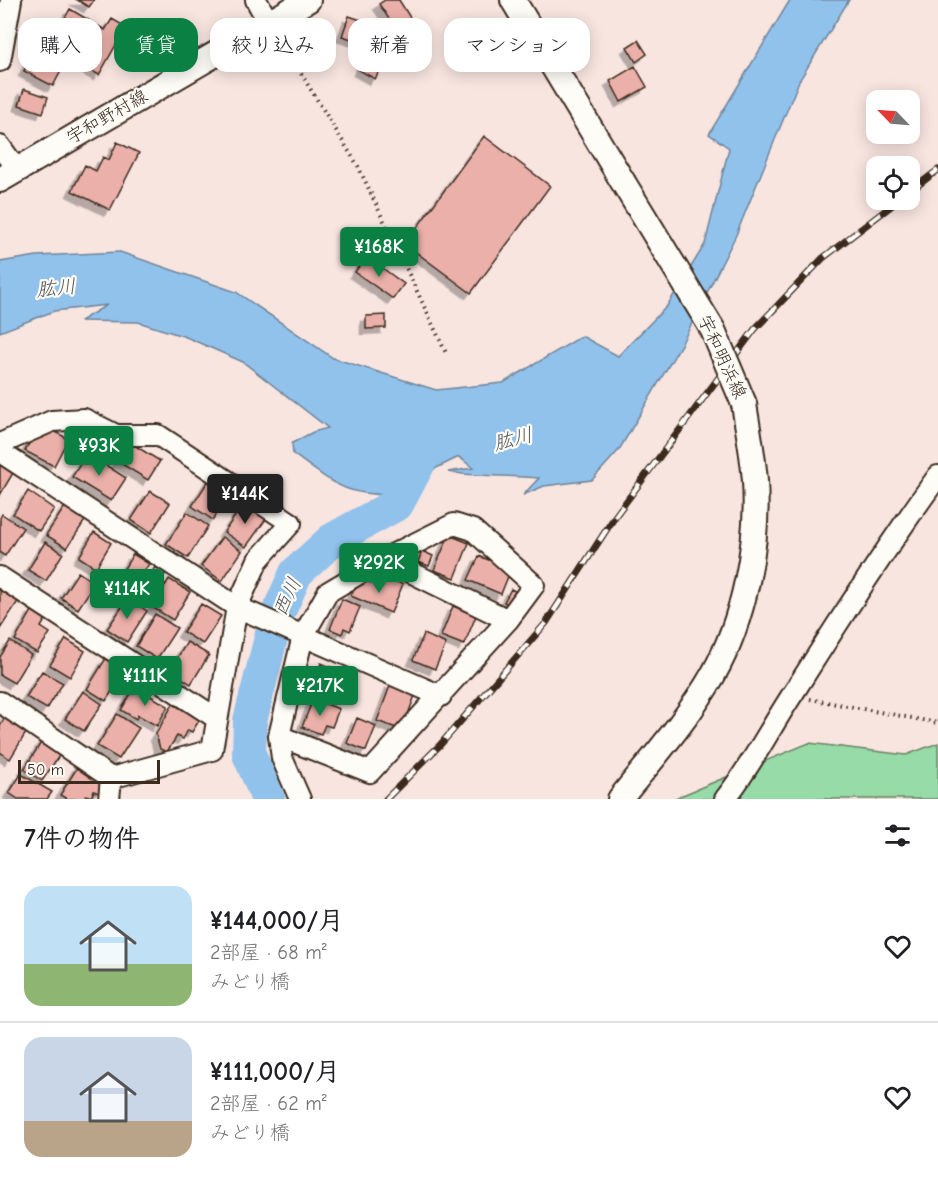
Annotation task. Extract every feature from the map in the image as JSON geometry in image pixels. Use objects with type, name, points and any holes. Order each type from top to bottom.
[{"type":"main road","name":"宇和野村線","points":[[277,18],[308,0]]},
{"type":"main road","name":"宇和明浜線","points":[[513,0],[713,330],[744,404],[755,482],[752,550],[736,619],[714,673],[686,717],[620,799]]},
{"type":"main road","name":"宇和野村線","points":[[8,175],[210,57]]},
{"type":"street","points":[[0,61],[11,0]]},
{"type":"street","points":[[256,0],[266,18]]},
{"type":"street","points":[[0,146],[8,175]]},
{"type":"street","points":[[0,444],[52,421],[84,420],[116,435],[158,435],[291,523],[258,560],[237,607],[212,750],[111,778],[0,702]]},
{"type":"street","points":[[0,452],[237,607],[441,696]]},
{"type":"street","points":[[725,799],[748,771],[791,695],[885,549],[938,476]]},
{"type":"street","points":[[279,736],[370,772],[508,620],[534,585],[472,530],[454,524],[384,559],[328,592],[303,636],[279,736],[282,758],[300,799]]},
{"type":"street","points":[[384,559],[508,620]]},
{"type":"street","points":[[0,577],[216,718]]},
{"type":"street","points":[[109,799],[111,778]]},
{"type":"path","points":[[299,72],[358,166],[447,355]]},
{"type":"path","points":[[791,695],[938,723]]},
{"type":"green space","points":[[809,743],[906,755],[938,743],[938,799],[673,799]]},
{"type":"water","name":"肱川","points":[[790,0],[849,0],[799,81],[736,235],[682,343],[619,450],[592,480],[544,486],[523,495],[539,478],[448,472],[473,468],[459,457],[422,475],[409,494],[358,492],[334,483],[293,454],[292,443],[313,432],[328,428],[243,362],[186,337],[138,322],[80,321],[107,305],[54,311],[0,332],[0,262],[37,256],[120,252],[236,292],[333,358],[436,390],[503,383],[582,336],[618,356],[667,306],[705,244],[729,148],[709,134]]},
{"type":"building","points":[[77,0],[94,0],[89,7]]},
{"type":"building","points":[[385,0],[399,0],[410,18],[388,18],[379,4]]},
{"type":"building","points":[[70,9],[85,18],[65,18]]},
{"type":"building","points":[[112,19],[114,20],[114,48],[102,70],[102,28],[105,30]]},
{"type":"building","points":[[348,19],[348,38],[342,36]]},
{"type":"building","points":[[638,40],[647,54],[636,62],[627,47]]},
{"type":"building","points":[[635,66],[647,87],[621,102],[610,81]]},
{"type":"building","points":[[26,72],[60,72],[53,86]]},
{"type":"building","points":[[363,72],[379,72],[375,79]]},
{"type":"building","points":[[24,89],[48,97],[43,113],[19,105]]},
{"type":"building","points":[[484,136],[550,186],[471,293],[405,244]]},
{"type":"building","points":[[117,142],[139,153],[110,210],[72,191],[85,165],[96,171],[103,157],[109,160]]},
{"type":"building","points":[[366,256],[404,284],[393,299],[355,272]]},
{"type":"building","points":[[386,315],[386,328],[366,329],[366,316]]},
{"type":"building","points":[[49,428],[68,439],[54,466],[25,451],[35,433],[43,438]]},
{"type":"building","points":[[129,442],[160,461],[148,480],[117,461]]},
{"type":"building","points":[[87,453],[126,478],[111,501],[72,477]]},
{"type":"building","points":[[0,465],[13,473],[0,495]]},
{"type":"building","points":[[210,478],[231,492],[213,520],[192,506]]},
{"type":"building","points":[[28,491],[54,509],[39,531],[13,514]]},
{"type":"building","points":[[150,491],[170,503],[151,533],[131,520]]},
{"type":"building","points":[[244,503],[266,519],[246,547],[224,532]]},
{"type":"building","points":[[66,505],[86,519],[67,548],[46,535]]},
{"type":"building","points":[[187,512],[208,526],[188,558],[166,544]]},
{"type":"building","points":[[2,514],[23,528],[5,556],[0,553]]},
{"type":"building","points":[[94,532],[111,543],[96,568],[79,557]]},
{"type":"building","points":[[449,535],[469,543],[455,578],[434,570]]},
{"type":"building","points":[[222,537],[242,551],[222,581],[201,566]]},
{"type":"building","points":[[45,542],[63,553],[46,581],[28,570]]},
{"type":"building","points":[[422,551],[433,556],[429,566],[418,562]]},
{"type":"building","points":[[133,554],[149,564],[130,592],[115,583]]},
{"type":"building","points":[[479,556],[511,569],[501,594],[468,580]]},
{"type":"building","points":[[155,567],[166,572],[158,587],[147,582]]},
{"type":"building","points":[[78,572],[95,583],[78,609],[61,598]]},
{"type":"building","points":[[385,578],[403,584],[391,613],[351,596],[355,586],[364,580],[382,587]]},
{"type":"building","points":[[169,579],[190,592],[173,620],[152,607]]},
{"type":"building","points":[[0,587],[19,600],[0,629]]},
{"type":"building","points":[[511,589],[520,594],[514,607],[504,602]]},
{"type":"building","points":[[128,598],[147,611],[127,642],[107,629]]},
{"type":"building","points":[[342,599],[360,607],[350,631],[344,628],[342,634],[330,629]]},
{"type":"building","points":[[201,604],[221,616],[203,644],[183,632]]},
{"type":"building","points":[[453,606],[476,616],[464,645],[441,636]]},
{"type":"building","points":[[33,609],[47,617],[41,627],[50,633],[37,653],[15,640]]},
{"type":"building","points":[[155,614],[177,628],[157,659],[136,646]]},
{"type":"building","points":[[424,634],[446,644],[435,669],[413,660]]},
{"type":"building","points":[[66,639],[85,651],[70,677],[50,665]]},
{"type":"building","points":[[10,641],[31,655],[14,683],[0,675],[0,657]]},
{"type":"building","points":[[187,642],[209,655],[191,684],[170,670]]},
{"type":"building","points":[[106,658],[125,670],[106,701],[87,689]]},
{"type":"building","points":[[321,663],[345,673],[335,699],[311,690]]},
{"type":"building","points":[[42,671],[63,683],[47,709],[26,697]]},
{"type":"building","points":[[391,683],[416,693],[402,730],[377,721]]},
{"type":"building","points":[[135,687],[168,706],[157,726],[138,715],[136,719],[121,710]]},
{"type":"building","points":[[83,691],[102,704],[84,731],[65,719]]},
{"type":"building","points":[[313,699],[339,709],[332,727],[325,725],[321,734],[302,727]]},
{"type":"building","points":[[173,704],[200,719],[192,732],[188,730],[183,739],[177,736],[167,752],[160,749],[156,734]]},
{"type":"building","points":[[7,714],[29,728],[10,759],[0,752],[0,726]]},
{"type":"building","points":[[117,714],[139,728],[119,759],[97,746]]},
{"type":"building","points":[[357,718],[376,726],[366,751],[347,743]]},
{"type":"building","points":[[44,738],[63,750],[42,781],[24,769]]},
{"type":"building","points":[[80,763],[104,783],[98,793],[94,791],[91,797],[86,795],[84,799],[67,799],[60,795]]},
{"type":"building","points":[[21,774],[52,792],[47,799],[18,799],[9,793]]},
{"type":"waterway","name":"西川","points":[[268,799],[249,754],[250,721],[276,618],[296,573],[332,540],[397,504],[424,453]]},
{"type":"railway","points":[[920,184],[938,170]]},
{"type":"railway","points":[[386,799],[440,745],[546,623],[616,515],[755,329],[823,258],[886,210]]}]
